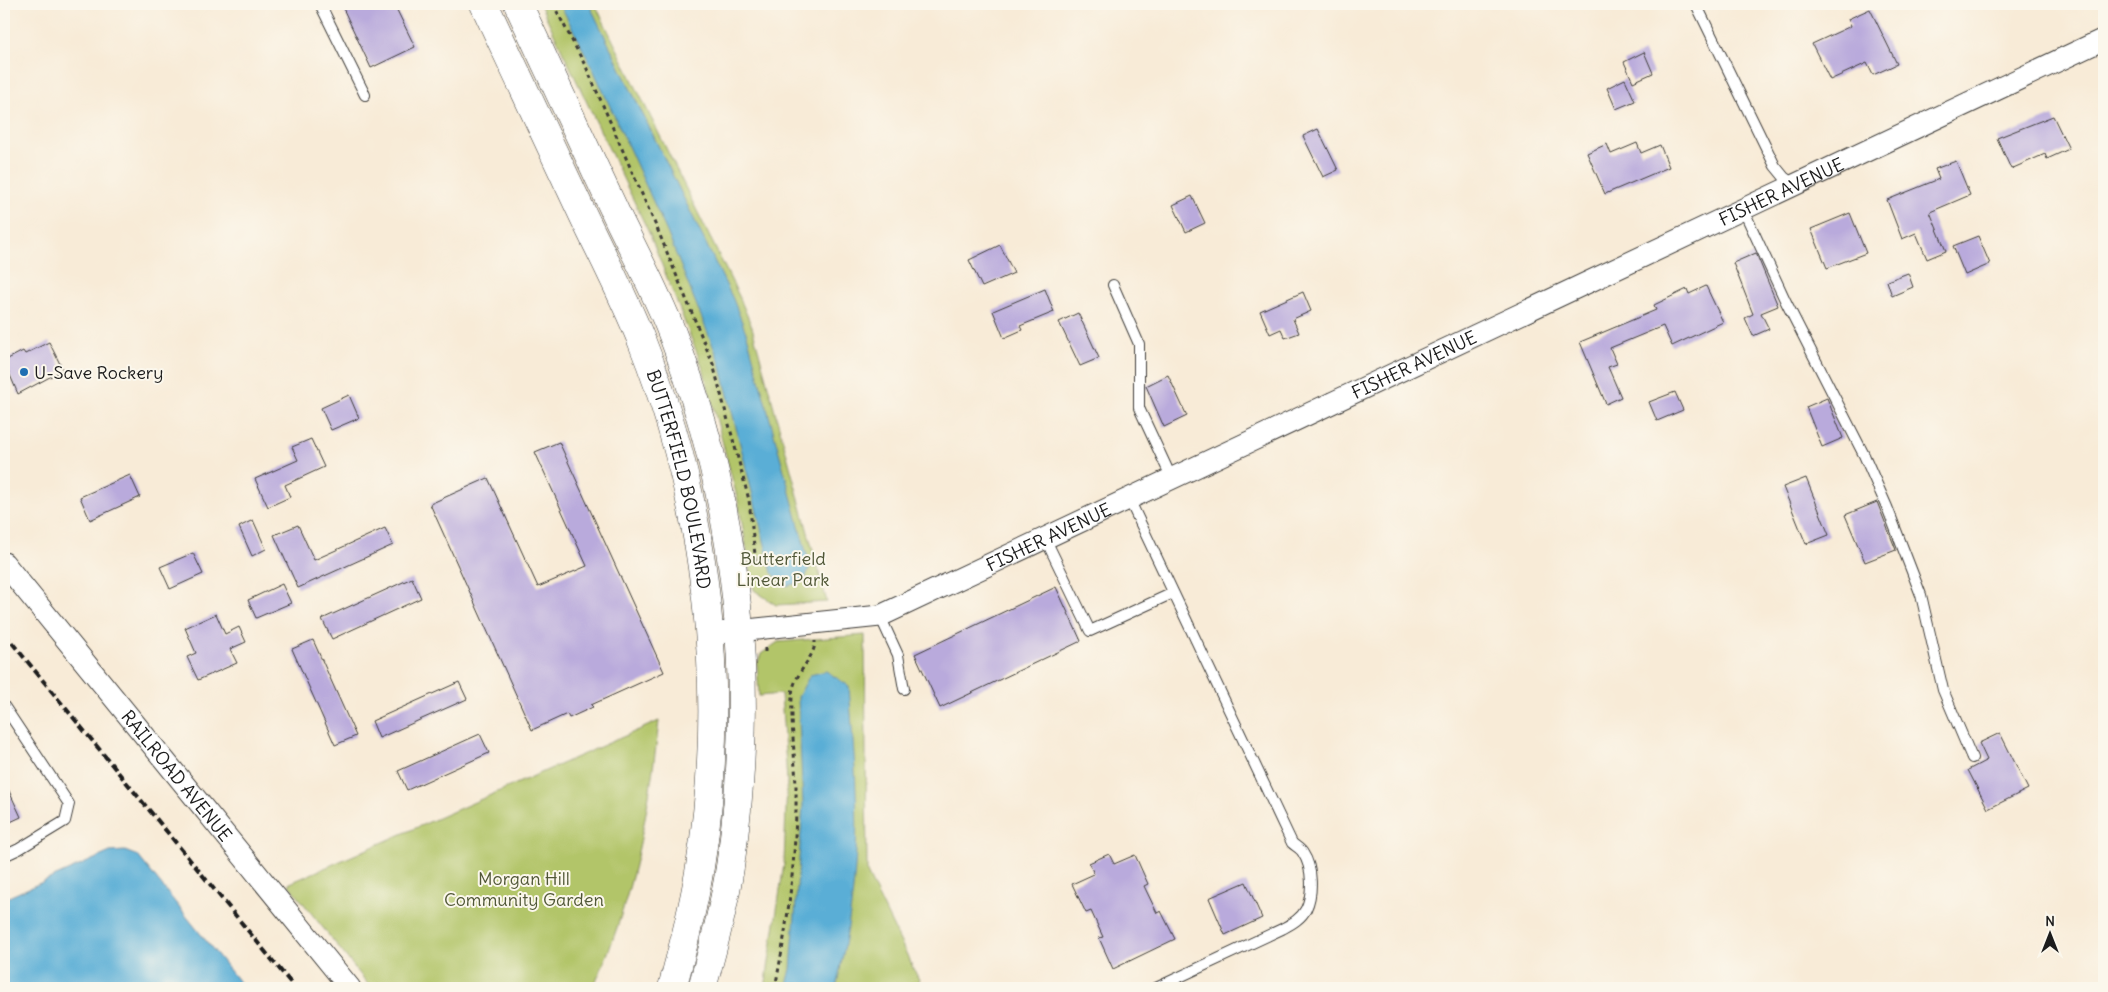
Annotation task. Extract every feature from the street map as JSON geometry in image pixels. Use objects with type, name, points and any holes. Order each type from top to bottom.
[{"type":"main road","name":"BUTTERFIELD BOULEVARD","points":[[484,4],[642,342],[664,406],[682,469],[694,521],[705,585],[709,634],[712,685],[712,748],[708,804],[700,867],[686,936],[672,988]]},
{"type":"main road","name":"BUTTERFIELD BOULEVARD","points":[[518,4],[671,330],[690,383],[713,461],[724,515],[741,631],[743,690],[742,752],[730,870],[714,945],[702,988]]},
{"type":"street","name":"FISHER AVENUE","points":[[709,634],[880,616],[2104,39]]},
{"type":"street","name":"RAILROAD AVENUE","points":[[4,563],[350,988]]},
{"type":"lane","points":[[320,4],[365,95]]},
{"type":"lane","points":[[1696,4],[1775,166],[1784,177],[1795,185]]},
{"type":"lane","points":[[1743,208],[1786,302],[1809,343],[1864,455],[1886,506],[1921,596],[1943,690],[1972,758]]},
{"type":"lane","points":[[1113,285],[1139,344],[1139,408],[1172,479]]},
{"type":"lane","points":[[1129,499],[1292,843],[1303,852],[1309,866],[1311,881],[1310,896],[1305,910],[1296,921],[1156,988]]},
{"type":"lane","points":[[1045,538],[1090,630],[1173,593]]},
{"type":"lane","points":[[880,616],[898,655],[904,688]]},
{"type":"lane","points":[[4,706],[69,804],[65,821],[4,856]]},
{"type":"path","points":[[775,988],[792,871],[796,789],[791,693],[800,670],[816,648],[815,623]]},
{"type":"green space","name":"Butterfield Linear Park","points":[[540,4],[595,4],[739,296],[752,327],[827,602],[776,605],[754,590],[738,501],[703,368],[650,235]]},
{"type":"green space","name":"Butterfield Linear Park","points":[[865,635],[867,873],[923,988],[765,988],[784,864],[787,781],[781,694],[759,696],[757,665],[761,654],[778,642]]},
{"type":"green space","name":"Morgan Hill Community Garden","points":[[659,721],[650,789],[637,857],[618,924],[593,988],[371,988],[288,884]]},
{"type":"water","points":[[560,4],[589,4],[733,299],[747,335],[810,566],[804,581],[787,586],[772,573],[720,363],[667,232],[593,69]]},
{"type":"water","points":[[826,671],[849,686],[857,823],[852,898],[836,988],[786,988],[791,969],[803,805],[798,697],[810,675]]},
{"type":"water","points":[[125,851],[138,856],[244,988],[4,988],[4,899],[110,852]]},
{"type":"building","points":[[341,4],[394,4],[415,47],[371,68]]},
{"type":"building","points":[[1870,9],[1897,64],[1873,75],[1867,63],[1830,80],[1812,44],[1851,26],[1848,19]]},
{"type":"building","points":[[1644,52],[1653,73],[1633,82],[1624,62]]},
{"type":"building","points":[[1625,79],[1635,101],[1616,109],[1607,88]]},
{"type":"building","points":[[2053,116],[2069,149],[2047,159],[2045,154],[2011,169],[1997,138]]},
{"type":"building","points":[[1318,129],[1338,170],[1323,177],[1303,136]]},
{"type":"building","points":[[1637,143],[1641,153],[1660,145],[1669,167],[1605,194],[1587,153],[1607,144],[1611,154]]},
{"type":"building","points":[[1956,161],[1970,195],[1930,212],[1946,251],[1927,259],[1916,233],[1902,239],[1887,200],[1939,179],[1935,169]]},
{"type":"building","points":[[1192,196],[1205,223],[1186,232],[1173,205]]},
{"type":"building","points":[[1850,213],[1866,253],[1827,268],[1811,229]]},
{"type":"building","points":[[1978,236],[1990,264],[1965,275],[1953,246]]},
{"type":"building","points":[[1000,245],[1014,273],[982,287],[969,260]]},
{"type":"building","points":[[1756,253],[1778,306],[1761,313],[1769,329],[1753,336],[1745,318],[1753,314],[1733,263]]},
{"type":"building","points":[[1908,273],[1913,287],[1892,296],[1887,281]]},
{"type":"building","points":[[1706,286],[1723,322],[1672,346],[1663,326],[1610,348],[1617,364],[1608,367],[1621,397],[1606,404],[1580,342],[1656,310],[1654,305],[1687,289],[1689,294]]},
{"type":"building","points":[[1045,289],[1054,312],[1020,326],[1022,330],[1004,338],[993,311]]},
{"type":"building","points":[[1303,292],[1311,311],[1293,319],[1299,333],[1285,338],[1281,329],[1270,334],[1260,311]]},
{"type":"building","points":[[1078,313],[1099,358],[1080,366],[1059,322]]},
{"type":"building","points":[[49,342],[63,370],[18,394],[4,361],[23,351],[25,354]]},
{"type":"building","points":[[1168,375],[1187,416],[1164,427],[1146,386]]},
{"type":"building","points":[[1675,392],[1683,410],[1657,421],[1649,402]]},
{"type":"building","points":[[349,395],[359,418],[331,430],[321,408]]},
{"type":"building","points":[[1827,398],[1843,438],[1822,447],[1806,407]]},
{"type":"building","points":[[311,439],[324,467],[285,485],[290,497],[268,507],[255,479],[298,460],[292,447]]},
{"type":"building","points":[[559,442],[664,672],[591,705],[593,707],[569,718],[567,714],[532,730],[430,504],[488,478],[538,587],[587,566],[535,452]]},
{"type":"building","points":[[130,475],[140,497],[90,520],[80,497]]},
{"type":"building","points":[[1806,478],[1829,535],[1806,544],[1783,487]]},
{"type":"building","points":[[1877,502],[1896,550],[1865,562],[1845,515]]},
{"type":"building","points":[[253,520],[266,549],[252,556],[239,527]]},
{"type":"building","points":[[298,525],[314,560],[385,528],[393,545],[298,588],[274,535]]},
{"type":"building","points":[[193,553],[203,574],[170,589],[160,567]]},
{"type":"building","points":[[412,578],[421,598],[332,639],[322,619]]},
{"type":"building","points":[[282,584],[291,603],[256,618],[248,600]]},
{"type":"building","points":[[1056,587],[1081,641],[940,708],[915,654]]},
{"type":"building","points":[[216,614],[225,634],[239,627],[246,642],[230,649],[237,663],[198,680],[187,657],[196,653],[185,628]]},
{"type":"building","points":[[313,640],[356,736],[335,745],[292,649]]},
{"type":"building","points":[[459,682],[467,699],[379,738],[372,721]]},
{"type":"building","points":[[2000,733],[2028,789],[1988,809],[1968,770],[1987,760],[1979,743]]},
{"type":"building","points":[[480,734],[489,753],[407,790],[398,771]]},
{"type":"building","points":[[4,780],[21,817],[4,825]]},
{"type":"building","points":[[1109,854],[1114,864],[1135,855],[1148,884],[1144,886],[1157,913],[1161,911],[1175,939],[1113,969],[1099,938],[1103,937],[1091,911],[1086,913],[1072,884],[1094,874],[1089,863]]},
{"type":"building","points":[[1246,882],[1262,918],[1225,935],[1209,898]]},
{"type":"railway","points":[[4,633],[295,988]]},
{"type":"place","name":"U-Save Rockery","points":[[24,372]]}]
